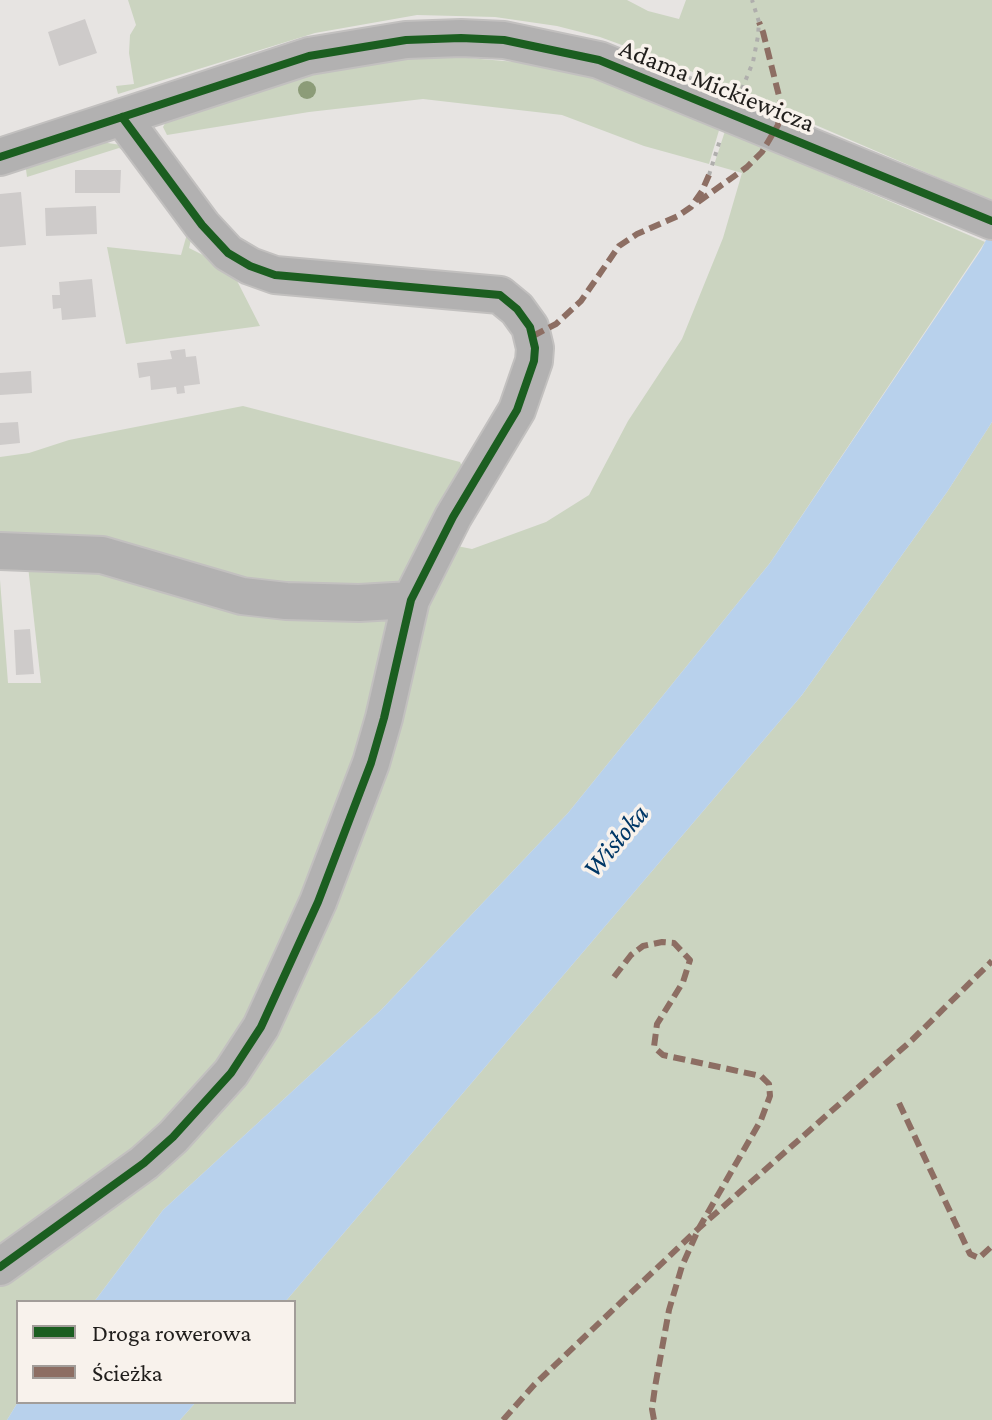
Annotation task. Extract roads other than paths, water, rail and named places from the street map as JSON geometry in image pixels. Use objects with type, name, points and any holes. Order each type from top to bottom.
[{"type":"street","name":"Adama Mickiewicza","points":[[0,157],[309,56],[388,42],[443,38],[519,42],[599,60],[728,116],[992,221]]},
{"type":"street","points":[[0,1267],[144,1163],[173,1137],[231,1073],[261,1027],[318,902],[371,763],[411,600],[453,517],[524,396],[535,348],[525,319],[500,295],[275,275],[250,266],[228,253],[202,225],[122,117]]},
{"type":"street","points":[[0,551],[102,555],[242,596],[315,602],[411,600]]},
{"type":"water","name":"Wisłoka","points":[[992,228],[992,422],[947,492],[802,695],[287,1300],[96,1300],[163,1210],[382,1009],[568,813],[770,563],[981,250]]},
{"type":"water","points":[[17,1404],[194,1404],[180,1420],[7,1420]]}]
